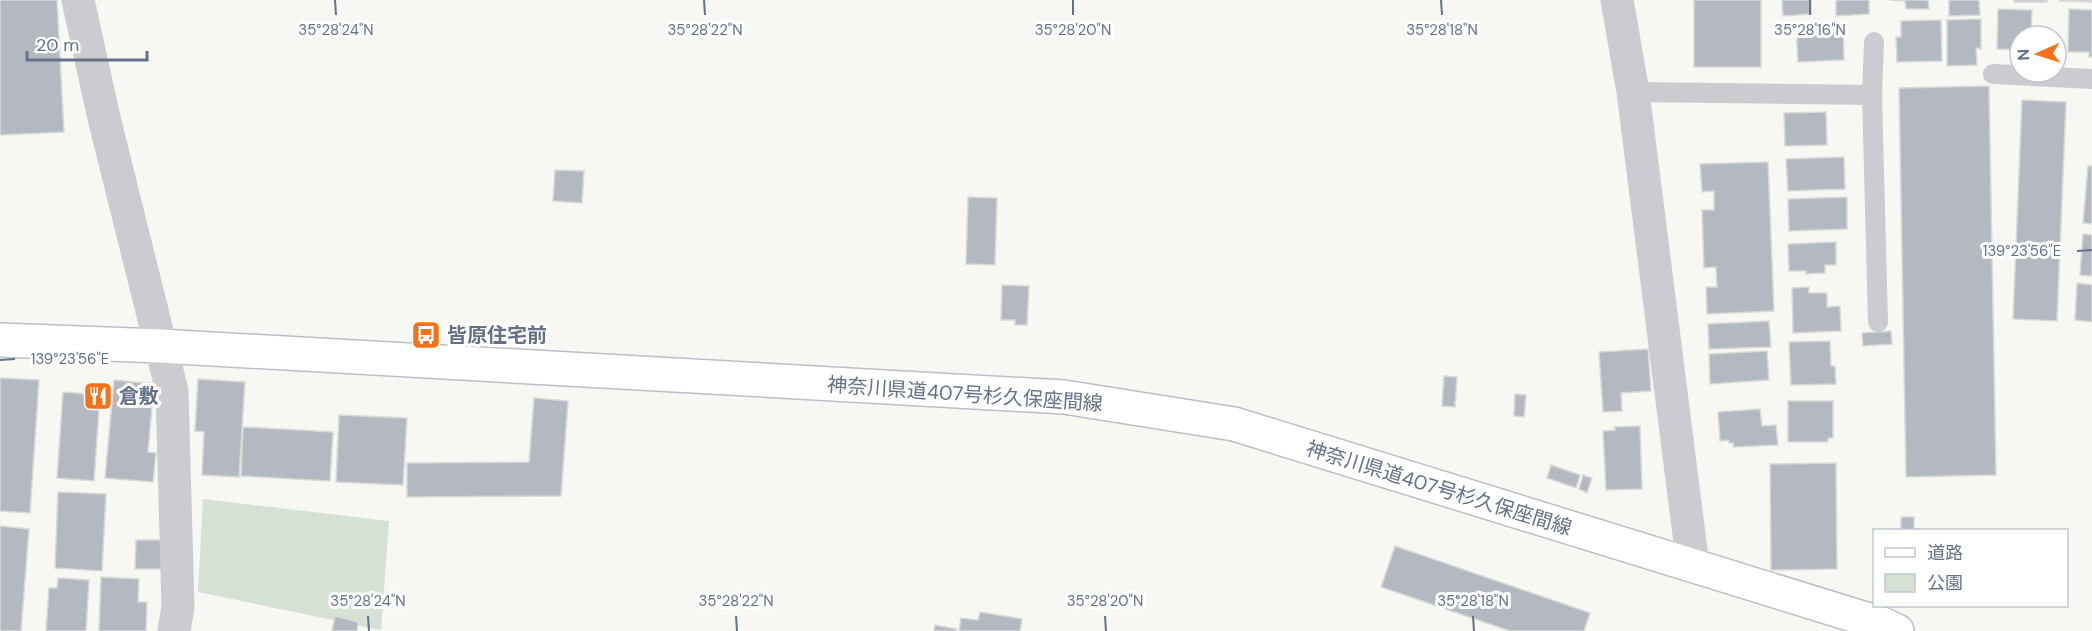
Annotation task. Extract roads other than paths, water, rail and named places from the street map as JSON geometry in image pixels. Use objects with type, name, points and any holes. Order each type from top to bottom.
[{"type":"main road","name":"神奈川県道407号杉久保座間線","points":[[0,340],[160,346],[1064,397],[1234,424],[1882,624],[1897,631]]},
{"type":"street","points":[[78,0],[104,118],[172,392],[178,607],[174,631]]},
{"type":"street","points":[[1617,0],[1633,92],[1693,566]]},
{"type":"lane","points":[[1874,42],[1872,95],[1878,322]]},
{"type":"lane","points":[[1993,74],[2092,79]]},
{"type":"lane","points":[[1633,92],[1872,95]]},
{"type":"place","name":"皆原住宅前","points":[[426,335]]},
{"type":"place","name":"倉敷","points":[[98,396]]}]
